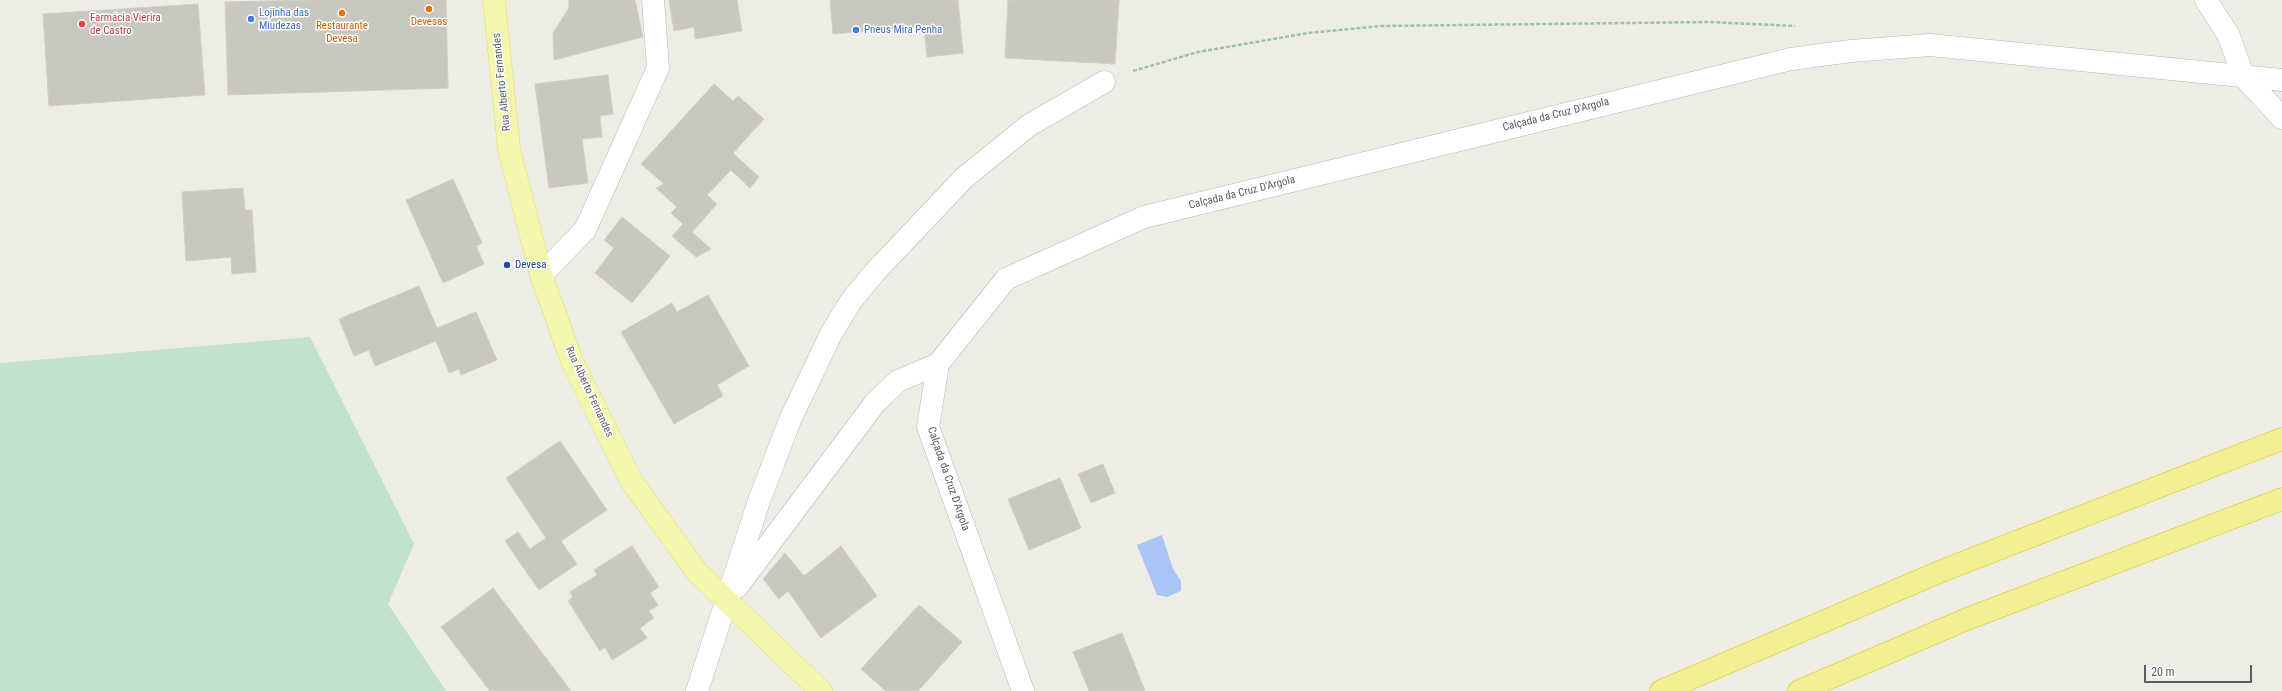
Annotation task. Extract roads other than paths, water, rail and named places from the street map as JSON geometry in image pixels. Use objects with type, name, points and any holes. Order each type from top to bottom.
[{"type":"highway","points":[[1661,691],[1944,570],[2282,439]]},
{"type":"highway","points":[[1799,691],[1967,618],[2282,499]]},
{"type":"main road","name":"Rua Alberto Fernandes","points":[[494,0],[509,150],[541,275],[572,361],[632,482],[697,572],[726,602],[821,691]]},
{"type":"street","points":[[541,275],[585,230],[658,68],[653,0]]},
{"type":"street","points":[[2206,0],[2229,36],[2243,76],[2282,118]]},
{"type":"street","name":"Calçada da Cruz D'Argola","points":[[1023,691],[928,427],[938,364],[1006,279],[1144,217],[1791,58],[1851,51],[1930,45],[2282,80]]},
{"type":"street","points":[[697,691],[726,602],[790,420],[831,334],[851,301],[880,266],[964,178],[1028,126],[1104,82]]},
{"type":"street","points":[[726,602],[875,403],[898,381],[938,364]]},
{"type":"water","points":[[1162,535],[1173,569],[1181,581],[1181,591],[1167,597],[1157,595],[1137,545]]},
{"type":"place","name":"Devesas","points":[[429,9]]},
{"type":"place","name":"Restaurante Devesa","points":[[342,13]]},
{"type":"place","name":"Lojinha das Miudezas","points":[[251,19]]},
{"type":"place","name":"Farmácia Vierira de Castro","points":[[82,24]]},
{"type":"place","name":"Pneus Mira Penha","points":[[856,30]]},
{"type":"place","name":"Devesa","points":[[507,265]]}]
